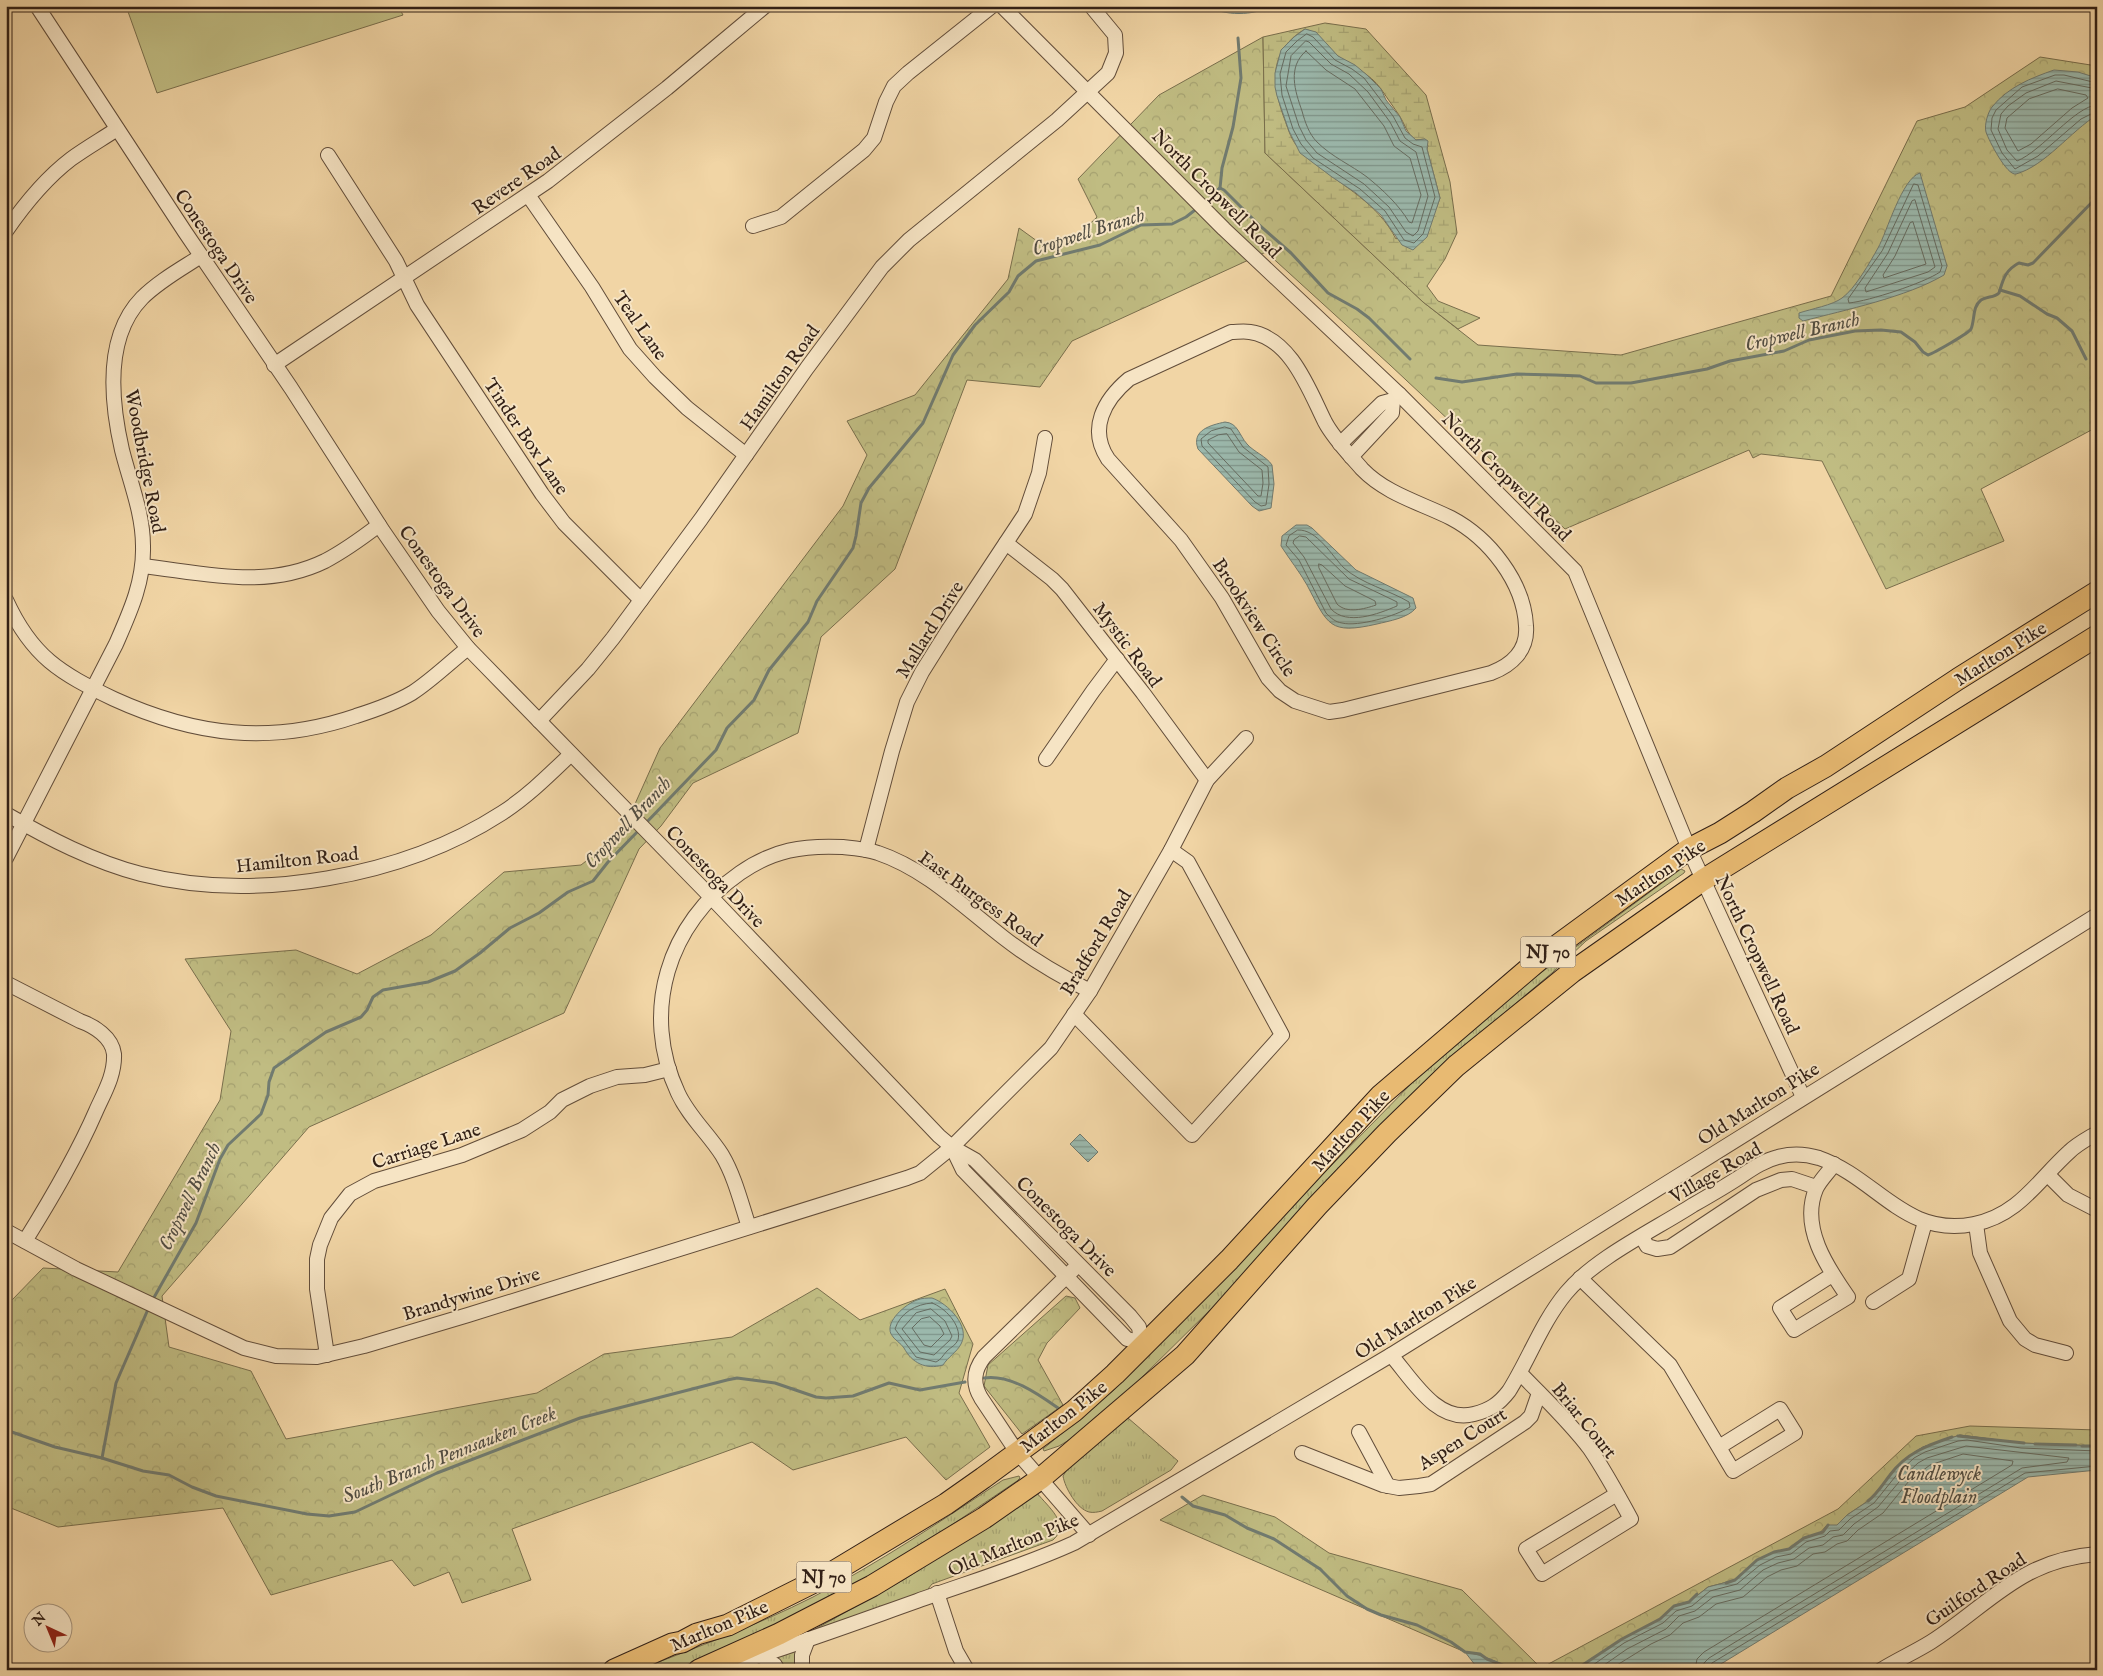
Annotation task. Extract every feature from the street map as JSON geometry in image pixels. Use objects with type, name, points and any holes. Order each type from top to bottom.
[{"type":"highway","name":"Marlton Pike","points":[[614,1670],[697,1634],[728,1625],[828,1575],[946,1504],[1074,1411],[1229,1260],[1380,1096],[1547,953],[1689,849],[1720,833],[1958,679],[2097,592]]},
{"type":"highway","name":"Marlton Pike","points":[[699,1670],[779,1634],[872,1586],[984,1518],[1040,1479],[1185,1355],[1317,1206],[1387,1133],[1456,1066],[1582,964],[1703,880],[2097,636]]},
{"type":"street","name":"Conestoga Drive","points":[[37,6],[379,525],[438,611],[468,648],[712,898],[938,1136],[952,1147],[975,1160],[1078,1264],[1139,1327],[1143,1344]]},
{"type":"street","name":"Revere Road","points":[[274,365],[528,195],[600,142],[765,6]]},
{"type":"street","points":[[753,226],[781,217],[864,150],[874,138],[886,102],[894,86],[992,6]]},
{"type":"street","name":"North Cropwell Road","points":[[1002,6],[1224,229],[1575,571],[1689,849],[1803,1097]]},
{"type":"street","name":"Hamilton Road","points":[[539,721],[588,669],[641,600],[701,519],[837,326],[882,267],[909,240],[1057,120],[1108,73],[1114,61],[1115,35],[1091,6]]},
{"type":"street","points":[[6,231],[30,200],[60,169],[71,159],[117,129]]},
{"type":"street","name":"Tinder Box Lane","points":[[328,155],[385,242],[405,277],[417,305],[542,494],[564,523],[641,600]]},
{"type":"street","name":"Teal Lane","points":[[528,195],[592,287],[630,349],[687,408],[746,455]]},
{"type":"street","name":"Woodbridge Road","points":[[6,858],[129,616],[138,589],[143,566],[141,520],[122,451],[114,407],[112,376],[124,323],[138,304],[153,289],[201,256]]},
{"type":"street","name":"Brookview Circle","points":[[1231,332],[1251,332],[1269,340],[1289,357],[1319,408],[1325,423],[1351,457],[1378,484],[1453,520],[1473,534],[1495,556],[1512,577],[1526,613],[1527,637],[1521,651],[1509,665],[1491,673],[1343,710],[1329,712],[1295,701],[1280,691],[1268,678],[1222,598],[1170,527],[1108,458],[1100,447],[1098,433],[1107,403],[1129,379],[1231,332]]},
{"type":"street","points":[[1340,444],[1382,403],[1396,397]]},
{"type":"street","points":[[1351,457],[1392,413],[1396,397]]},
{"type":"street","name":"Mallard Drive","points":[[866,850],[907,702],[944,636],[1025,514],[1036,486],[1042,452],[1046,445],[1045,438]]},
{"type":"street","points":[[143,566],[219,576],[249,578],[280,576],[324,562],[379,525]]},
{"type":"street","name":"Mystic Road","points":[[1006,543],[1062,589],[1207,780]]},
{"type":"street","points":[[6,600],[19,626],[41,655],[58,670],[140,711],[182,725],[216,731],[282,732],[342,721],[399,700],[432,679],[468,648]]},
{"type":"street","points":[[1046,759],[1058,739],[1117,659]]},
{"type":"street","name":"Bradford Road","points":[[952,1147],[1051,1048],[1090,991],[1171,850],[1207,780],[1246,738]]},
{"type":"street","name":"Hamilton Road","points":[[6,814],[93,857],[125,870],[159,878],[195,884],[250,886],[326,878],[365,871],[402,860],[461,836],[515,804],[549,777],[571,754]]},
{"type":"street","name":"East Burgess Road","points":[[748,1227],[728,1167],[715,1146],[690,1114],[677,1091],[663,1048],[661,1016],[663,990],[669,966],[685,930],[695,916],[727,882],[747,868],[786,850],[802,847],[837,847],[879,853],[921,875],[1030,957],[1059,976],[1090,991]]},
{"type":"street","points":[[1074,1014],[1192,1135],[1282,1035],[1188,862],[1171,850]]},
{"type":"street","name":"Old Marlton Pike","points":[[713,1670],[761,1656],[938,1594],[1052,1553],[1089,1535],[1391,1354],[2097,915]]},
{"type":"street","points":[[6,983],[80,1021],[91,1024],[108,1041],[114,1052],[113,1074],[87,1132],[61,1182],[25,1242]]},
{"type":"street","name":"Carriage Lane","points":[[327,1355],[317,1289],[317,1259],[320,1245],[331,1218],[350,1194],[374,1181],[462,1155],[522,1130],[550,1112],[562,1100],[590,1086],[618,1077],[645,1075],[669,1069]]},
{"type":"street","name":"Village Road","points":[[1391,1354],[1431,1400],[1446,1412],[1457,1416],[1468,1416],[1491,1409],[1509,1391],[1553,1311],[1580,1278],[1642,1237],[1764,1162],[1793,1154],[1807,1155],[1834,1164],[1901,1211],[1925,1222],[1952,1226],[1976,1224],[2006,1212],[2018,1204],[2030,1194],[2069,1152],[2097,1133]]},
{"type":"street","name":"Conestoga Drive","points":[[952,1147],[963,1170],[1065,1276],[1127,1339],[1143,1344]]},
{"type":"street","name":"Brandywine Drive","points":[[6,1231],[76,1269],[244,1348],[264,1355],[289,1358],[327,1355],[468,1315],[907,1178],[920,1173],[952,1147]]},
{"type":"street","points":[[1832,1275],[1780,1308],[1794,1330],[1848,1297],[1832,1275],[1816,1241],[1812,1220],[1813,1197],[1816,1187],[1834,1164]]},
{"type":"street","points":[[2048,1174],[2068,1195],[2097,1210]]},
{"type":"street","points":[[1642,1237],[1646,1246],[1657,1249],[1670,1247],[1756,1190],[1781,1180],[1792,1179],[1816,1187]]},
{"type":"street","points":[[1873,1302],[1909,1279],[1925,1222]]},
{"type":"street","points":[[1976,1224],[1980,1253],[2010,1321],[2021,1335],[2035,1344],[2066,1353]]},
{"type":"street","points":[[1078,1264],[984,1357],[974,1378],[977,1391],[1017,1452],[1089,1535]]},
{"type":"street","points":[[1580,1278],[1670,1365],[1733,1471],[1795,1433],[1780,1409],[1719,1447]]},
{"type":"street","name":"Briar Court","points":[[1520,1373],[1590,1450],[1617,1494],[1631,1518],[1542,1574],[1526,1549],[1617,1494]]},
{"type":"street","name":"Aspen Court","points":[[1302,1453],[1388,1486],[1405,1488],[1431,1484],[1524,1422],[1531,1416],[1539,1393]]},
{"type":"street","points":[[1359,1432],[1388,1486]]},
{"type":"street","name":"Guilford Road","points":[[1881,1670],[1931,1642],[2023,1575],[2046,1564],[2097,1554]]},
{"type":"street","points":[[938,1594],[956,1651],[967,1670]]},
{"type":"street","points":[[802,1670],[802,1655],[808,1639]]},
{"type":"street","points":[[761,1656],[778,1670]]},
{"type":"green space","points":[[126,6],[398,6],[403,15],[157,93]]},
{"type":"green space","points":[[1325,23],[1366,29],[1426,95],[1450,182],[1457,233],[1445,259],[1427,286],[1438,301],[1480,318],[1458,329],[1423,302],[1265,153],[1263,37]],"holes":[[[1305,29],[1320,37],[1338,56],[1377,83],[1410,134],[1416,140],[1425,139],[1428,146],[1427,149],[1440,198],[1436,209],[1396,239],[1388,226],[1370,205],[1300,150],[1289,131],[1276,90],[1276,67],[1279,56],[1285,46]]]},
{"type":"green space","points":[[1263,37],[1265,153],[1423,302],[1478,345],[1621,355],[1831,296],[1917,121],[1965,107],[2040,57],[2097,66],[2097,225],[2094,228],[2097,260],[2097,427],[1981,489],[2004,541],[1886,589],[1822,461],[1761,454],[1753,458],[1749,450],[1565,529],[1266,252],[1072,341],[1040,387],[967,380],[895,569],[821,637],[798,733],[693,783],[661,826],[639,849],[564,1013],[309,1127],[162,1296],[169,1347],[251,1371],[286,1439],[537,1393],[604,1354],[732,1337],[817,1288],[860,1320],[945,1289],[973,1344],[959,1393],[990,1447],[946,1480],[906,1437],[793,1470],[752,1442],[512,1529],[531,1580],[462,1603],[449,1572],[414,1586],[392,1560],[271,1595],[223,1508],[58,1527],[6,1506],[6,1299],[12,1300],[43,1268],[118,1272],[220,1100],[231,1031],[185,959],[296,950],[357,974],[431,935],[504,872],[581,865],[622,833],[660,748],[843,506],[867,455],[847,421],[915,395],[1008,279],[1019,228],[1048,249],[1075,238],[1097,217],[1078,179],[1159,95]]},
{"type":"green space","points":[[1681,869],[1685,871],[1684,873],[1586,941],[1553,972],[1459,1051],[1367,1141],[1215,1305],[1134,1385],[1074,1437],[1059,1446],[1044,1451],[1043,1449],[1114,1390],[1198,1306],[1273,1225],[1414,1081],[1515,992]]},
{"type":"green space","points":[[1066,1296],[1075,1298],[1080,1308],[1047,1343],[1038,1360],[1063,1405],[1022,1434],[984,1386],[988,1365]]},
{"type":"green space","points":[[1128,1418],[1178,1461],[1171,1470],[1102,1511],[1089,1512],[1080,1507],[1072,1497],[1063,1476],[1070,1465]]},
{"type":"green space","points":[[1970,1426],[2097,1430],[2097,1446],[2021,1443],[1960,1435],[1923,1447],[1896,1468],[1871,1499],[1847,1515],[1837,1526],[1826,1526],[1819,1534],[1804,1538],[1789,1549],[1774,1552],[1754,1563],[1735,1580],[1708,1587],[1689,1602],[1674,1606],[1660,1619],[1622,1639],[1575,1670],[1515,1670],[1487,1659],[1480,1654],[1465,1652],[1160,1520],[1203,1495],[1275,1517],[1329,1553],[1462,1590],[1541,1668],[1838,1509],[1916,1436]]},
{"type":"green space","points":[[1019,1476],[1020,1478],[1017,1481],[922,1545],[838,1594],[675,1670],[638,1670],[792,1608],[886,1556],[1003,1480]]},
{"type":"green space","points":[[1037,1493],[1052,1510],[1059,1522],[1058,1534],[1053,1540],[932,1584],[924,1594],[810,1632],[905,1579]]},
{"type":"green space","points":[[808,1639],[802,1670],[778,1670],[761,1656]]},
{"type":"water","points":[[1207,6],[1271,6],[1256,12],[1239,14],[1222,12]]},
{"type":"water","points":[[1305,29],[1316,32],[1338,56],[1355,65],[1367,75],[1381,89],[1386,100],[1400,117],[1406,131],[1416,140],[1425,139],[1428,141],[1427,149],[1440,198],[1427,237],[1413,250],[1402,245],[1381,215],[1356,193],[1300,153],[1289,131],[1277,96],[1275,73],[1281,50]]},
{"type":"water","points":[[2054,70],[2078,72],[2097,78],[2097,115],[2037,164],[2016,174],[2012,173],[1999,157],[1986,132],[1989,112],[2005,94],[2028,80]]},
{"type":"water","points":[[1920,173],[1947,266],[1944,275],[1912,290],[1875,302],[1803,321],[1799,318],[1799,313],[1828,305],[1847,294],[1862,275],[1878,248],[1907,185],[1913,177]]},
{"type":"water","points":[[1225,422],[1236,427],[1247,444],[1272,465],[1274,484],[1271,508],[1259,511],[1252,506],[1198,449],[1197,437],[1204,429]]},
{"type":"water","points":[[1296,525],[1307,525],[1312,528],[1356,570],[1413,598],[1416,608],[1398,619],[1377,624],[1349,628],[1332,624],[1320,610],[1304,580],[1281,546],[1282,536]]},
{"type":"water","points":[[1080,1134],[1098,1152],[1088,1162],[1070,1144]]},
{"type":"water","points":[[932,1298],[944,1305],[956,1316],[963,1330],[963,1337],[959,1347],[943,1365],[931,1367],[920,1364],[911,1358],[903,1346],[892,1336],[890,1329],[894,1319],[907,1305],[919,1299]]},
{"type":"water","name":"Candlewyck Floodplain","points":[[1960,1435],[2021,1443],[2097,1446],[2097,1470],[2028,1477],[1711,1670],[1575,1670],[1622,1639],[1660,1619],[1674,1606],[1689,1602],[1708,1587],[1735,1580],[1757,1560],[1774,1552],[1789,1549],[1804,1538],[1823,1532],[1827,1525],[1837,1525],[1847,1515],[1871,1499],[1896,1468],[1912,1454],[1923,1447]]},
{"type":"water","points":[[1465,1652],[1484,1657],[1515,1670],[1479,1670]]},
{"type":"waterway","points":[[1220,188],[1222,168],[1233,127],[1241,78],[1238,38]]},
{"type":"waterway","name":"Cropwell Branch","points":[[1220,188],[1291,253],[1328,293],[1369,318],[1410,359]]},
{"type":"waterway","name":"Cropwell Branch","points":[[1210,196],[1220,188]]},
{"type":"waterway","name":"Cropwell Branch","points":[[1436,378],[1462,382],[1517,374],[1580,376],[1596,383],[1631,383],[1707,369],[1730,361],[1784,351],[1809,340],[1855,331],[1881,330],[1901,332],[1928,355],[1969,331],[1978,303],[1999,293],[2003,280],[2014,266],[2019,263],[2028,265],[2033,263],[2097,197]]},
{"type":"waterway","name":"Cropwell Branch","points":[[644,825],[716,750],[727,728],[754,700],[769,670],[808,622],[817,601],[853,548],[861,503],[869,488],[923,423],[953,355],[975,325],[1009,292],[1018,276],[1036,261],[1100,245],[1141,225],[1172,224],[1195,210]]},
{"type":"waterway","points":[[2000,290],[2020,296],[2047,314],[2057,318],[2072,331],[2086,359]]},
{"type":"waterway","name":"Cropwell Branch","points":[[152,1301],[196,1223],[220,1159],[228,1145],[261,1114],[268,1095],[269,1082],[274,1068],[326,1032],[361,1017],[367,1010],[373,997],[383,990],[428,982],[455,971],[510,928],[539,913],[568,892],[593,881],[608,862],[640,829]]},
{"type":"waterway","name":"Cropwell Branch","points":[[102,1458],[116,1383],[149,1307]]},
{"type":"waterway","name":"South Branch Pennsauken Creek","points":[[6,1430],[55,1447],[102,1458],[143,1471],[169,1475],[192,1487],[216,1496],[307,1514],[329,1516],[355,1512],[437,1473],[580,1418],[727,1380],[737,1378],[775,1383],[816,1397],[826,1398],[853,1396],[889,1383],[920,1390],[965,1382]]},
{"type":"waterway","name":"South Branch Pennsauken Creek","points":[[984,1378],[1004,1379],[1014,1382],[1033,1391],[1058,1408]]},
{"type":"waterway","name":"South Branch Pennsauken Creek","points":[[1958,1436],[2024,1443]]},
{"type":"waterway","name":"South Branch Pennsauken Creek","points":[[1868,1501],[1896,1467],[1910,1455],[1952,1437]]},
{"type":"waterway","name":"South Branch Pennsauken Creek","points":[[2035,1444],[2076,1445]]},
{"type":"waterway","name":"South Branch Pennsauken Creek","points":[[2082,1446],[2097,1446]]},
{"type":"waterway","name":"South Branch Pennsauken Creek","points":[[1182,1497],[1193,1506],[1225,1515],[1247,1528],[1274,1539],[1320,1569],[1347,1596],[1367,1609],[1417,1625],[1451,1642],[1465,1652],[1480,1654],[1487,1659],[1515,1670]]},
{"type":"waterway","name":"South Branch Pennsauken Creek","points":[[1726,1583],[1735,1580],[1757,1560],[1774,1552],[1789,1549],[1804,1538],[1823,1532],[1828,1525]]},
{"type":"waterway","name":"South Branch Pennsauken Creek","points":[[1575,1670],[1622,1639],[1660,1619],[1674,1606],[1689,1602],[1697,1594]]}]
